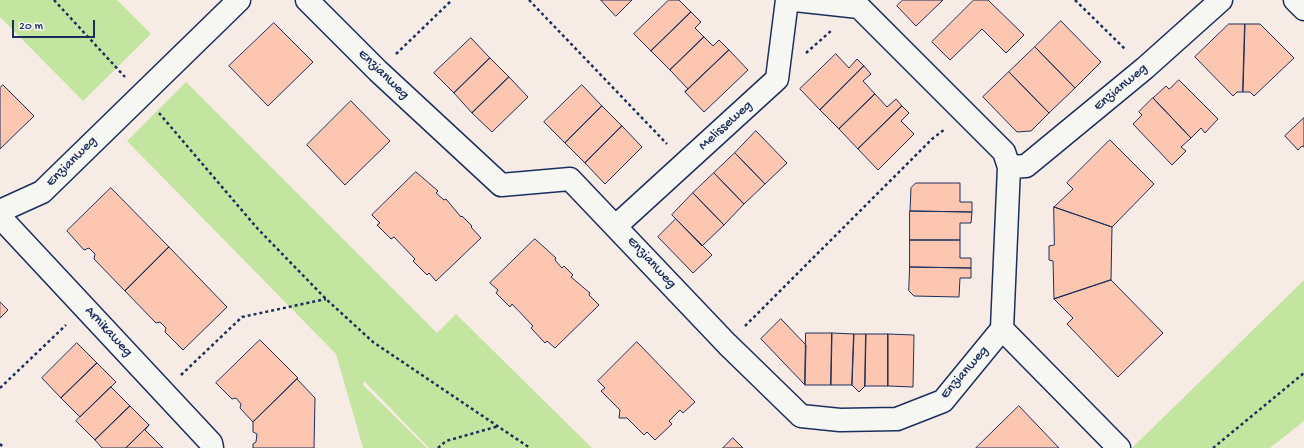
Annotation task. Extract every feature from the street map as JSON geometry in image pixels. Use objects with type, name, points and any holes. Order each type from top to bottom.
[{"type":"street","name":"Enzianweg","points":[[0,211],[42,192],[239,0]]},
{"type":"street","name":"Enzianweg","points":[[308,0],[378,71],[501,185],[570,179],[727,344],[801,416],[840,420],[897,419],[943,401],[1002,328]]},
{"type":"street","points":[[777,79],[787,0]]},
{"type":"street","points":[[794,0],[859,7],[1004,152],[1009,167],[1002,328],[1119,448]]},
{"type":"street","name":"Enzianweg","points":[[1009,167],[1026,166],[1146,68],[1221,0]]},
{"type":"street","points":[[1295,0],[1304,9]]},
{"type":"street","name":"Melisseweg","points":[[616,226],[777,79]]},
{"type":"street","name":"Arnikaweg","points":[[0,217],[211,443],[212,448]]},
{"type":"path","points":[[54,0],[142,93],[257,228],[326,299],[373,342],[500,426],[530,448]]},
{"type":"path","points":[[378,71],[452,0]]},
{"type":"path","points":[[529,0],[685,163]]},
{"type":"path","points":[[1075,0],[1146,68]]},
{"type":"path","points":[[777,79],[859,7]]},
{"type":"path","points":[[727,344],[932,139],[965,114]]},
{"type":"path","points":[[164,392],[242,317],[326,299]]},
{"type":"path","points":[[0,388],[84,306]]},
{"type":"path","points":[[1213,448],[1304,373]]},
{"type":"path","points":[[438,448],[446,441],[500,426]]},
{"type":"path","points":[[0,444],[4,448]]},
{"type":"green space","points":[[0,0],[117,0],[151,34],[83,101],[0,17]]},
{"type":"green space","points":[[186,82],[437,333],[456,314],[592,448],[429,448],[364,381],[363,385],[427,448],[363,448],[336,354],[127,141]]},
{"type":"green space","points":[[1304,280],[1304,421],[1270,448],[1132,448]]},
{"type":"building","points":[[601,0],[632,0],[616,16]]},
{"type":"building","points":[[669,0],[679,0],[691,12],[651,51],[634,34]]},
{"type":"building","points":[[903,0],[943,0],[916,26],[897,6]]},
{"type":"building","points":[[974,0],[988,0],[1024,35],[1006,53],[982,29],[950,60],[932,42]]},
{"type":"building","points":[[691,12],[701,22],[695,28],[704,37],[670,70],[651,51]]},
{"type":"building","points":[[1061,21],[1101,62],[1075,88],[1035,47]]},
{"type":"building","points":[[274,23],[313,62],[268,106],[229,66]]},
{"type":"building","points":[[1229,24],[1245,24],[1243,92],[1237,92],[1233,96],[1195,57]]},
{"type":"building","points":[[1245,24],[1260,24],[1294,58],[1254,96],[1250,92],[1243,92]]},
{"type":"building","points":[[704,37],[713,46],[719,40],[729,50],[685,92],[688,89],[670,70]]},
{"type":"building","points":[[471,38],[490,58],[454,93],[434,73]]},
{"type":"building","points":[[1035,47],[1075,88],[1049,113],[1009,72]]},
{"type":"building","points":[[729,50],[748,70],[704,112],[685,92]]},
{"type":"building","points":[[836,54],[849,68],[857,59],[864,66],[820,110],[800,89]]},
{"type":"building","points":[[490,58],[509,77],[472,113],[454,93]]},
{"type":"building","points":[[864,66],[871,74],[863,81],[875,94],[839,129],[820,110]]},
{"type":"building","points":[[1009,72],[1049,113],[1031,131],[1017,132],[983,97]]},
{"type":"building","points":[[509,77],[528,97],[492,132],[472,113]]},
{"type":"building","points":[[1179,80],[1218,119],[1205,133],[1201,128],[1191,138],[1153,98],[1166,86],[1169,89]]},
{"type":"building","points":[[3,85],[34,116],[0,149],[0,88]]},
{"type":"building","points":[[582,85],[602,106],[565,143],[544,122]]},
{"type":"building","points":[[875,94],[887,107],[896,99],[902,106],[858,149],[839,129]]},
{"type":"building","points":[[1153,98],[1191,138],[1181,147],[1186,151],[1172,165],[1133,124],[1142,115],[1139,112]]},
{"type":"building","points":[[351,101],[390,141],[345,185],[307,145]]},
{"type":"building","points":[[602,106],[622,126],[585,163],[565,143]]},
{"type":"building","points":[[902,106],[909,113],[901,121],[914,134],[878,170],[858,149]]},
{"type":"building","points":[[1304,118],[1304,147],[1302,146],[1298,150],[1285,136]]},
{"type":"building","points":[[622,126],[642,147],[605,184],[585,163]]},
{"type":"building","points":[[756,131],[787,163],[765,184],[735,153]]},
{"type":"building","points":[[1110,140],[1154,184],[1112,227],[1054,207],[1073,189],[1067,183]]},
{"type":"building","points":[[735,153],[765,184],[744,204],[714,173]]},
{"type":"building","points":[[416,172],[438,191],[436,193],[444,200],[446,199],[461,217],[462,216],[472,226],[471,227],[481,238],[436,281],[429,273],[427,275],[413,261],[415,259],[394,237],[391,239],[377,225],[380,223],[372,215]]},
{"type":"building","points":[[714,173],[744,204],[724,225],[693,193]]},
{"type":"building","points":[[916,183],[960,183],[960,202],[972,202],[972,212],[910,211],[911,188]]},
{"type":"building","points":[[111,188],[169,247],[125,291],[94,259],[95,254],[89,248],[84,250],[67,231]]},
{"type":"building","points":[[693,193],[724,225],[702,246],[672,215]]},
{"type":"building","points":[[1054,207],[1112,227],[1111,280],[1054,299],[1053,261],[1049,260],[1049,246],[1054,245]]},
{"type":"building","points":[[910,211],[972,212],[971,223],[960,223],[960,240],[910,240]]},
{"type":"building","points":[[676,219],[712,255],[693,273],[658,237]]},
{"type":"building","points":[[535,239],[556,258],[555,260],[562,268],[564,266],[573,275],[571,277],[590,293],[589,295],[599,305],[555,348],[547,341],[545,343],[531,328],[533,326],[512,304],[510,307],[496,293],[498,290],[490,283]]},
{"type":"building","points":[[910,240],[960,240],[960,258],[971,258],[971,268],[910,267]]},
{"type":"building","points":[[169,247],[227,307],[183,350],[165,332],[166,328],[160,322],[156,323],[125,291]]},
{"type":"building","points":[[910,267],[971,268],[971,278],[960,278],[959,297],[914,296],[909,291]]},
{"type":"building","points":[[1111,280],[1163,333],[1118,377],[1067,324],[1073,318],[1054,299]]},
{"type":"building","points":[[0,302],[8,310],[0,318]]},
{"type":"building","points":[[781,319],[806,345],[805,385],[761,339]]},
{"type":"building","points":[[806,333],[832,333],[831,385],[805,385]]},
{"type":"building","points":[[832,333],[854,334],[852,385],[831,385]]},
{"type":"building","points":[[854,334],[866,334],[865,386],[859,392],[852,385]]},
{"type":"building","points":[[866,334],[888,334],[888,386],[865,386]]},
{"type":"building","points":[[888,334],[914,335],[913,387],[888,386]]},
{"type":"building","points":[[260,340],[298,378],[253,422],[240,408],[241,404],[236,398],[232,399],[216,383]]},
{"type":"building","points":[[637,342],[695,402],[683,413],[680,410],[669,421],[672,424],[655,440],[647,432],[644,435],[627,418],[619,418],[620,410],[601,391],[605,388],[598,381]]},
{"type":"building","points":[[77,343],[97,363],[61,398],[42,378]]},
{"type":"building","points":[[97,363],[116,382],[80,417],[61,398]]},
{"type":"building","points":[[297,379],[315,398],[314,448],[253,448],[253,444],[256,442],[257,434],[253,432],[253,422]]},
{"type":"building","points":[[111,387],[130,406],[95,440],[76,421]]},
{"type":"building","points":[[130,406],[149,425],[126,448],[102,448],[95,440]]},
{"type":"building","points":[[1019,406],[1059,448],[976,448]]},
{"type":"building","points":[[149,425],[145,430],[163,448],[126,448]]},
{"type":"building","points":[[733,438],[743,448],[723,448]]}]
